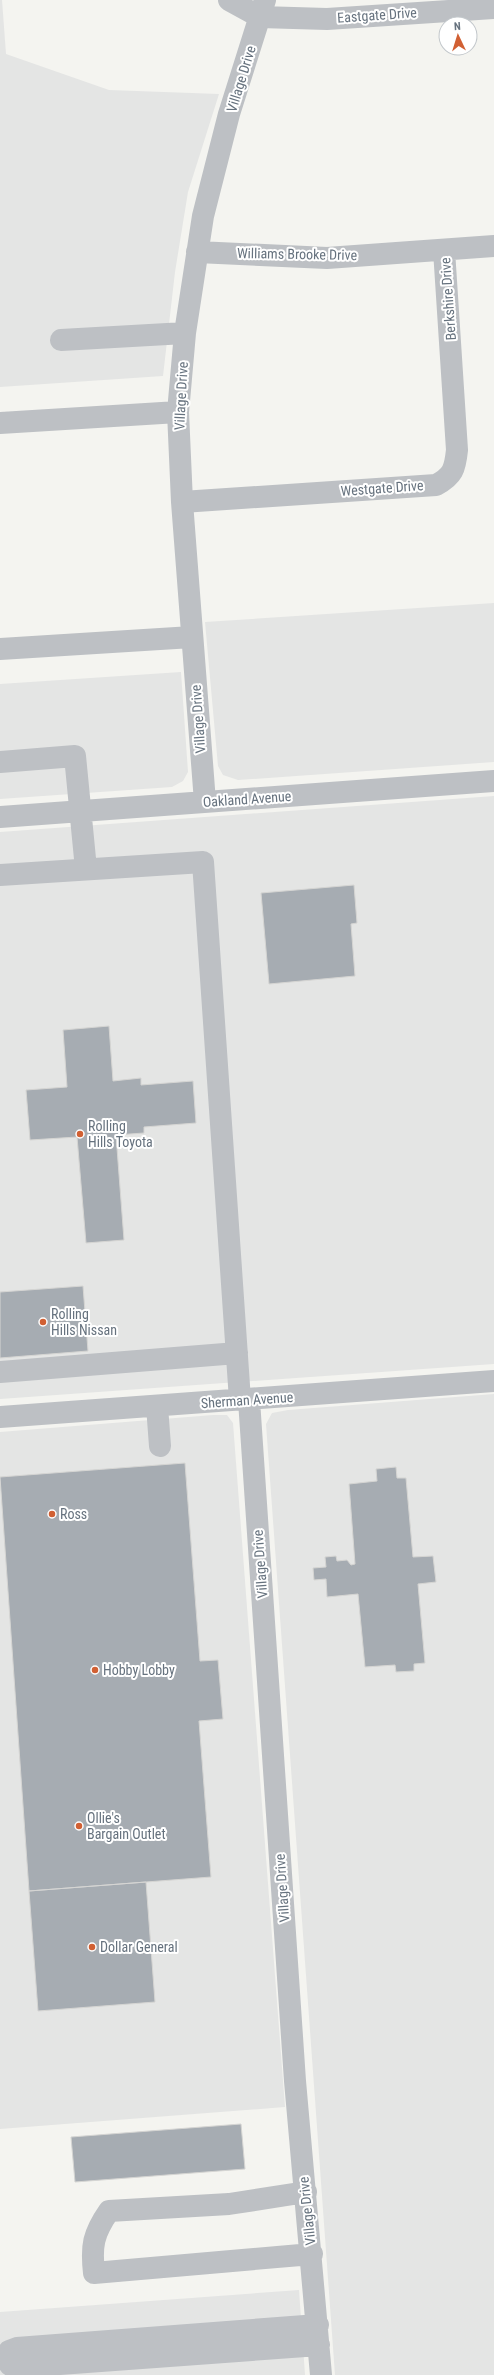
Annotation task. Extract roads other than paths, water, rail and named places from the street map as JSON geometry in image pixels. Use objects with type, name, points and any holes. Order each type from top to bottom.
[{"type":"street","points":[[229,0],[263,8]]},
{"type":"street","name":"Eastgate Drive","points":[[263,8],[327,19],[494,8]]},
{"type":"street","name":"Village Drive","points":[[205,802],[182,502],[178,412],[185,332],[203,216],[229,114],[263,8]]},
{"type":"street","name":"Berkshire Drive","points":[[451,349],[444,250],[494,246]]},
{"type":"street","name":"Williams Brooke Drive","points":[[198,252],[327,258],[444,250]]},
{"type":"street","points":[[61,340],[185,332]]},
{"type":"street","name":"Westgate Drive","points":[[182,502],[436,485],[449,478],[456,463],[457,450],[451,349]]},
{"type":"street","points":[[0,423],[178,412]]},
{"type":"street","points":[[0,649],[192,637]]},
{"type":"street","points":[[0,762],[75,756],[86,869],[0,875]]},
{"type":"street","name":"Oakland Avenue","points":[[0,817],[494,781]]},
{"type":"street","name":"Village Drive","points":[[86,869],[203,862],[237,1353],[244,1400],[295,2081],[312,2254],[321,2375]]},
{"type":"street","points":[[0,1372],[237,1353]]},
{"type":"street","name":"Sherman Avenue","points":[[0,1417],[494,1381]]},
{"type":"street","points":[[156,1406],[160,1446]]},
{"type":"street","points":[[306,2192],[229,2204],[109,2211],[96,2228],[92,2258],[94,2273],[312,2254]]},
{"type":"street","points":[[319,2335],[19,2367],[10,2365],[6,2358],[9,2351],[17,2348],[82,2343],[319,2335]]},
{"type":"place","name":"Rolling Hills Toyota","points":[[80,1134]]},
{"type":"place","name":"Rolling Hills Nissan","points":[[43,1322]]},
{"type":"place","name":"Ross","points":[[52,1514]]},
{"type":"place","name":"Hobby Lobby","points":[[95,1670]]},
{"type":"place","name":"Ollie's Bargain Outlet","points":[[79,1826]]},
{"type":"place","name":"Dollar General","points":[[92,1947]]}]
